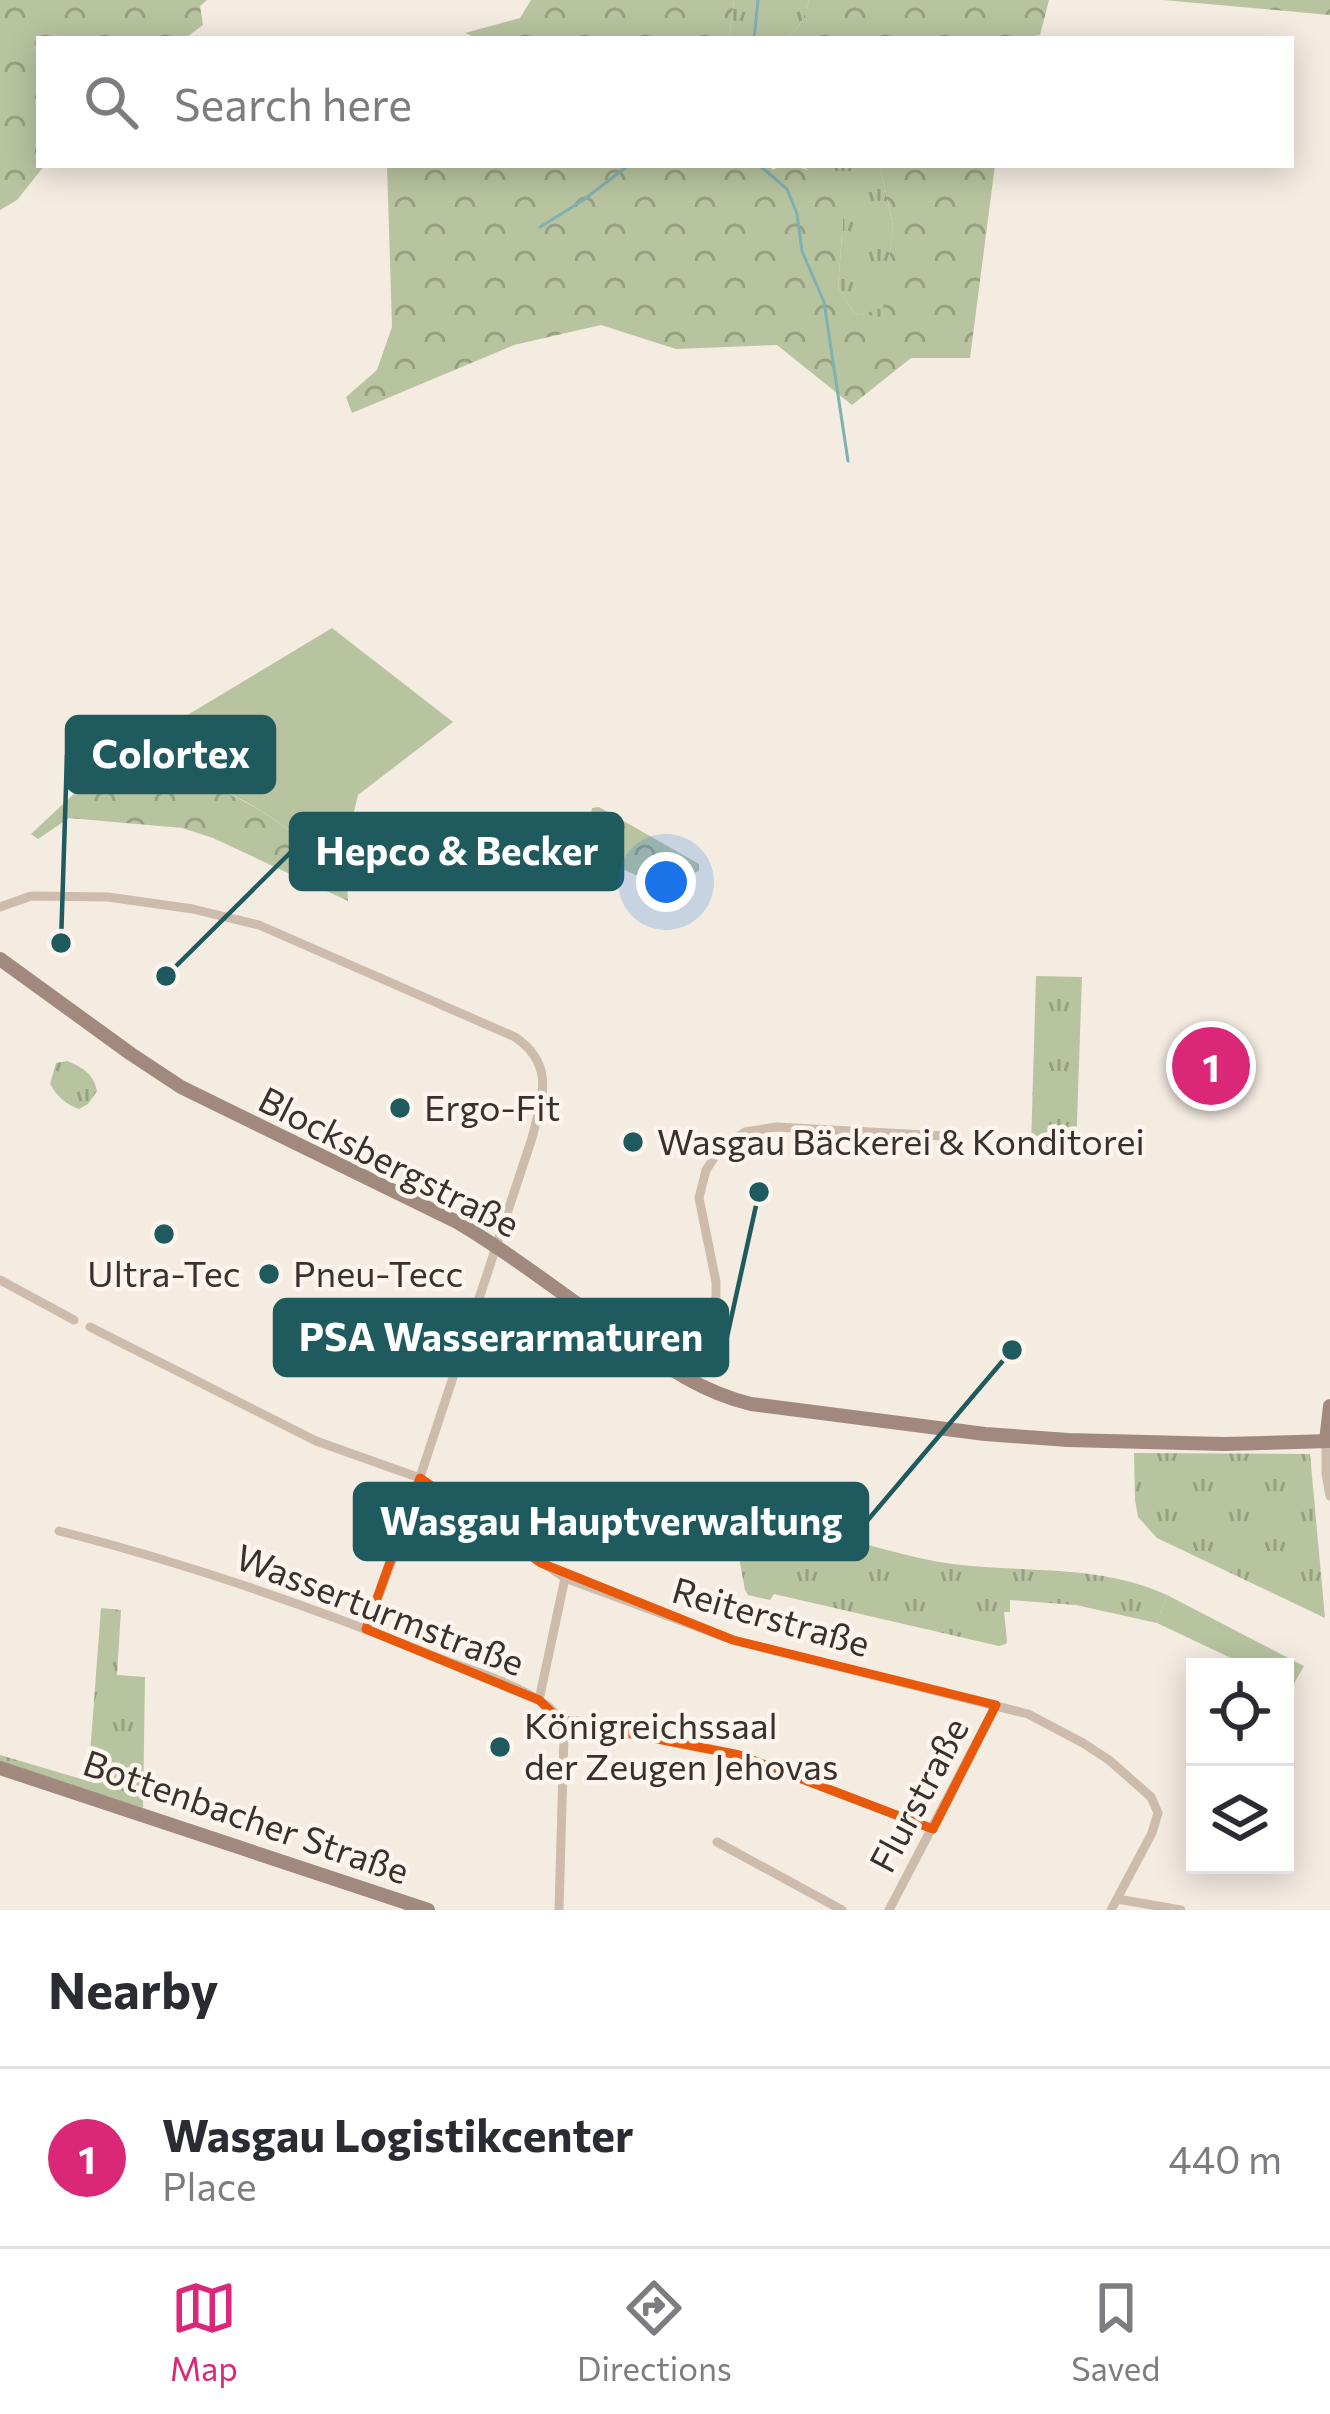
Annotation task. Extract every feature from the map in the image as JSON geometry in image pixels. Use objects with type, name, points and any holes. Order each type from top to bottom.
[{"type":"main road","name":"Blocksbergstraße","points":[[0,959],[181,1087],[428,1208],[495,1246],[692,1384],[726,1398],[985,1434],[1170,1443],[1328,1441]]},
{"type":"main road","points":[[1328,1441],[1330,1406]]},
{"type":"main road","name":"Bottenbacher Straße","points":[[0,1768],[428,1910]]},
{"type":"street","points":[[0,907],[31,896],[108,897],[194,909],[259,925],[515,1037],[539,1061],[544,1085],[539,1109],[366,1629]]},
{"type":"street","points":[[692,1384],[710,1348],[716,1316],[716,1282],[700,1192],[706,1170],[721,1149],[746,1132],[776,1127],[944,1136]]},
{"type":"street","points":[[0,1280],[74,1320]]},
{"type":"street","name":"Reiterstraße","points":[[91,1327],[316,1441],[420,1478],[565,1578],[734,1640],[1028,1714],[1083,1743],[1154,1802],[1158,1819],[1114,1905]]},
{"type":"street","points":[[1328,1441],[1330,1496]]},
{"type":"street","name":"Wasserturmstraße","points":[[58,1532],[171,1562],[366,1629],[538,1700],[560,1720]]},
{"type":"street","points":[[538,1700],[565,1578]]},
{"type":"street","name":"Flurstraße","points":[[889,1910],[996,1706]]},
{"type":"street","points":[[559,1910],[564,1735],[560,1720],[580,1720],[724,1751],[933,1828]]},
{"type":"street","points":[[717,1842],[842,1910]]},
{"type":"street","points":[[374,1910],[379,1894]]},
{"type":"street","points":[[1114,1905],[1181,1910]]},
{"type":"highlighted area","points":[[420,1478],[541,1563],[733,1640],[996,1705],[933,1829],[739,1755],[560,1720],[539,1700],[366,1629]]},
{"type":"green space","points":[[0,0],[207,0],[200,6],[203,25],[188,36],[36,36],[36,168],[43,168],[17,200],[0,210]]},
{"type":"green space","points":[[531,0],[734,0],[729,36],[465,33],[520,18]]},
{"type":"green space","points":[[734,0],[809,0],[802,22],[790,36],[729,36]]},
{"type":"green space","points":[[809,0],[1049,0],[1040,35],[1035,36],[790,36],[802,22]]},
{"type":"green space","points":[[1163,0],[1330,0],[1330,15]]},
{"type":"green space","points":[[387,168],[798,168],[829,175],[843,221],[838,287],[854,313],[882,317],[893,226],[881,168],[995,168],[970,358],[911,358],[852,405],[777,345],[676,349],[601,325],[514,345],[352,413],[346,397],[377,370],[392,327]]},
{"type":"green space","points":[[805,168],[881,168],[893,226],[883,318],[854,313],[838,287],[843,221]]},
{"type":"green space","points":[[332,628],[453,722],[358,795],[340,870],[244,801],[207,786],[131,773],[108,763]]},
{"type":"green space","points":[[123,773],[196,783],[245,802],[347,876],[348,901],[182,828],[69,818],[38,839],[31,834],[91,778]]},
{"type":"green space","points":[[599,807],[699,864],[699,871],[664,887],[585,853],[592,808]]},
{"type":"green space","points":[[1036,976],[1082,977],[1076,1149],[1031,1147]]},
{"type":"green space","points":[[67,1061],[86,1072],[97,1091],[79,1109],[62,1100],[50,1084],[56,1063]]},
{"type":"green space","points":[[1134,1453],[1310,1454],[1325,1618],[1157,1538],[1138,1517]]},
{"type":"green space","points":[[833,1536],[953,1564],[1116,1578],[1167,1595],[1157,1623],[1076,1605],[1010,1600],[1010,1612],[1004,1612],[1007,1641],[999,1646],[774,1594],[770,1600],[748,1595],[736,1541],[766,1547],[766,1537],[830,1547]]},
{"type":"green space","points":[[1167,1595],[1289,1658],[1231,1658],[1157,1623]]},
{"type":"green space","points":[[101,1608],[121,1610],[117,1675],[145,1677],[143,1808],[0,1763],[0,1755],[88,1781]]},
{"type":"green space","points":[[1294,1661],[1304,1666],[1294,1684]]},
{"type":"waterway","points":[[754,36],[758,0]]},
{"type":"waterway","points":[[540,227],[625,168]]},
{"type":"waterway","points":[[762,168],[787,189],[797,214],[802,251],[824,302],[848,461]]},
{"type":"place","name":"Colortex","points":[[61,943]]},
{"type":"place","name":"Hepco & Becker","points":[[166,976]]},
{"type":"place","name":"Wasgau Logistikcenter","points":[[1211,1066]]},
{"type":"place","name":"Ergo-Fit","points":[[400,1108]]},
{"type":"place","name":"Wasgau Bäckerei & Konditorei","points":[[633,1142]]},
{"type":"place","name":"PSA Wasserarmaturen","points":[[759,1192]]},
{"type":"place","name":"Ultra-Tec","points":[[164,1234]]},
{"type":"place","name":"Pneu-Tecc","points":[[269,1274]]},
{"type":"place","name":"Wasgau Hauptverwaltung","points":[[1012,1350]]},
{"type":"place","name":"Königreichssaal der Zeugen Jehovas","points":[[500,1747]]}]
